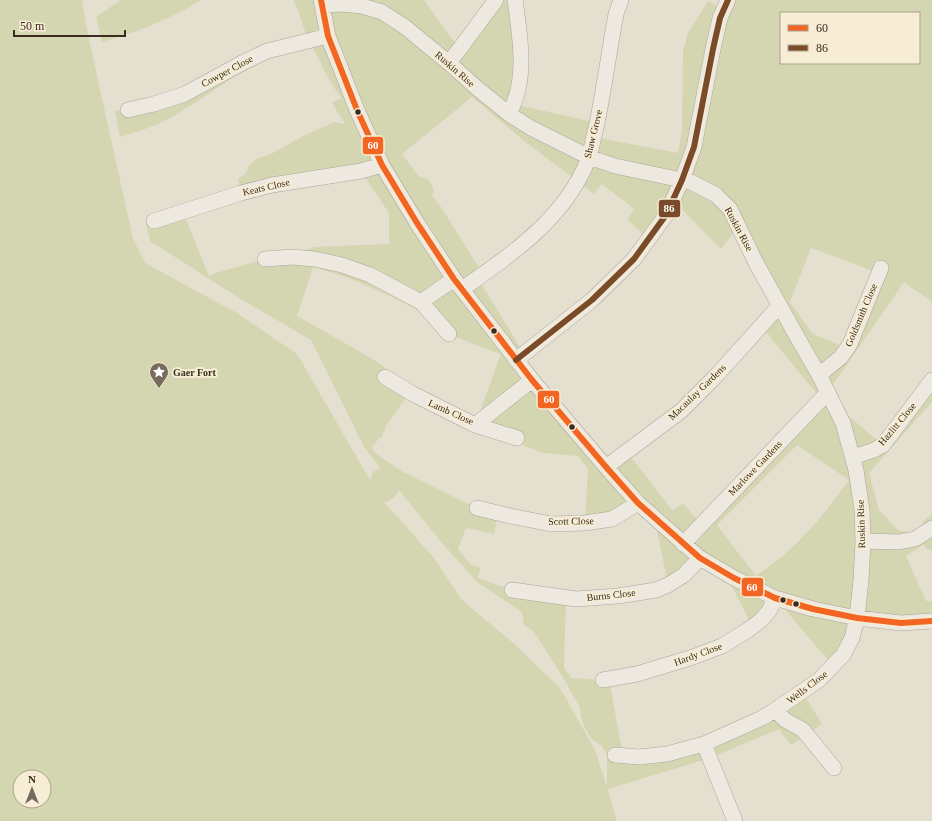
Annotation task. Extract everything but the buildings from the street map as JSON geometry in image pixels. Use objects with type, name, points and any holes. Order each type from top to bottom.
[{"type":"street","points":[[449,63],[496,0]]},
{"type":"street","points":[[509,114],[514,104],[520,80],[521,42],[515,0]]},
{"type":"street","name":"Shaw Grove","points":[[421,302],[458,284],[510,254],[536,233],[562,205],[578,181],[589,157],[599,112],[616,14],[621,0]]},
{"type":"street","points":[[516,360],[592,300],[634,259],[666,215],[682,180],[694,147],[720,18],[728,0]]},
{"type":"street","points":[[322,2],[328,36],[357,110],[382,165],[416,223],[458,284],[516,360],[638,503],[700,558],[734,578],[775,598],[813,609],[857,618],[901,623],[932,621]]},
{"type":"street","name":"Ruskin Rise","points":[[322,2],[362,6],[385,6],[405,27],[478,89],[509,114],[531,128],[589,157],[615,166],[691,182],[716,194],[730,209],[756,263],[819,375],[843,424],[856,470],[862,510],[863,541],[857,618]]},
{"type":"street","name":"Cowper Close","points":[[128,110],[154,104],[185,94],[267,51],[328,36]]},
{"type":"street","name":"Keats Close","points":[[154,221],[241,193],[272,185],[361,171],[382,165]]},
{"type":"street","points":[[265,259],[293,257],[314,259],[342,265],[370,275],[421,302],[449,334]]},
{"type":"street","name":"Goldsmith Close","points":[[819,375],[841,357],[850,344],[881,268]]},
{"type":"street","name":"Macaulay Gardens","points":[[606,467],[681,411],[716,376],[779,306]]},
{"type":"street","name":"Lamb Close","points":[[385,377],[413,394],[475,425],[532,380]]},
{"type":"street","name":"Hazlitt Close","points":[[853,457],[874,450],[882,445],[932,380]]},
{"type":"street","name":"Marlowe Gardens","points":[[683,544],[828,392]]},
{"type":"street","points":[[475,425],[517,438]]},
{"type":"street","name":"Scott Close","points":[[477,508],[551,524],[585,523],[612,519],[638,503]]},
{"type":"street","points":[[863,541],[899,542],[915,539],[932,528]]},
{"type":"street","name":"Burns Close","points":[[512,590],[576,599],[618,596],[656,590],[668,585],[684,575],[700,558]]},
{"type":"street","name":"Hardy Close","points":[[603,680],[637,674],[693,657],[722,646],[760,621],[769,611],[775,598]]},
{"type":"street","name":"Wells Close","points":[[615,755],[639,757],[667,754],[704,744],[762,718],[819,680],[843,655],[852,638],[857,618]]},
{"type":"street","name":"Wells Close","points":[[775,710],[785,720],[803,730],[834,768]]},
{"type":"street","points":[[704,744],[736,821]]},
{"type":"green space","points":[[0,0],[82,0],[87,30],[133,239],[145,263],[237,313],[297,354],[370,480],[373,472],[380,468],[364,447],[311,340],[239,298],[150,241],[146,223],[183,212],[209,276],[265,259],[293,257],[313,247],[389,244],[389,213],[361,171],[241,193],[238,179],[246,173],[249,165],[256,159],[271,154],[303,136],[334,122],[345,124],[332,103],[341,98],[331,83],[313,48],[266,60],[234,77],[184,110],[158,124],[120,137],[115,110],[128,110],[308,40],[293,0],[424,0],[458,47],[496,0],[515,0],[514,104],[597,123],[594,137],[678,153],[682,129],[683,51],[688,33],[708,1],[723,10],[728,0],[932,0],[932,302],[904,282],[828,392],[832,401],[882,445],[932,380],[932,402],[869,473],[879,510],[898,530],[921,535],[923,523],[932,515],[932,551],[926,548],[924,544],[906,556],[926,601],[932,601],[932,621],[857,618],[833,666],[775,598],[753,627],[725,573],[700,558],[668,585],[655,519],[638,503],[585,523],[588,469],[578,456],[544,453],[516,443],[475,425],[501,354],[449,334],[421,312],[386,294],[349,278],[313,267],[297,316],[371,358],[413,387],[386,426],[382,437],[379,438],[372,448],[375,453],[403,472],[477,508],[498,513],[494,534],[466,528],[458,549],[470,564],[481,568],[477,578],[512,590],[566,597],[564,668],[571,678],[609,679],[623,756],[667,754],[802,691],[822,724],[791,745],[779,729],[710,758],[608,789],[617,821],[0,821]],"holes":[[[472,97],[523,140],[594,194],[602,184],[634,209],[627,219],[648,239],[673,200],[721,249],[739,226],[779,306],[761,326],[821,399],[700,523],[683,503],[673,511],[627,452],[605,467],[516,359],[524,354],[478,278],[483,274],[432,195],[434,191],[431,183],[427,179],[419,177],[402,154]],[[811,248],[879,273],[847,348],[813,334],[790,302]],[[797,445],[849,480],[827,510],[806,534],[779,559],[756,576],[717,525]],[[399,490],[442,543],[477,582],[522,612],[524,625],[534,632],[564,679],[580,708],[584,726],[592,740],[601,745],[607,755],[607,787],[595,750],[560,688],[512,642],[462,600],[434,558],[384,502],[391,500]]]},
{"type":"green space","points":[[121,0],[201,0],[181,12],[140,30],[102,42],[96,17]]},
{"type":"transit line","name":"60","points":[[321,0],[328,36],[357,110],[382,165],[417,223],[454,279],[532,380],[638,503],[700,558],[734,578],[775,598],[813,609],[857,618],[901,623],[932,621]]},
{"type":"transit line","name":"86","points":[[516,360],[592,300],[634,259],[666,215],[682,180],[694,147],[720,18],[728,0]]},
{"type":"place","name":"Gaer Fort","points":[[159,389]]}]
